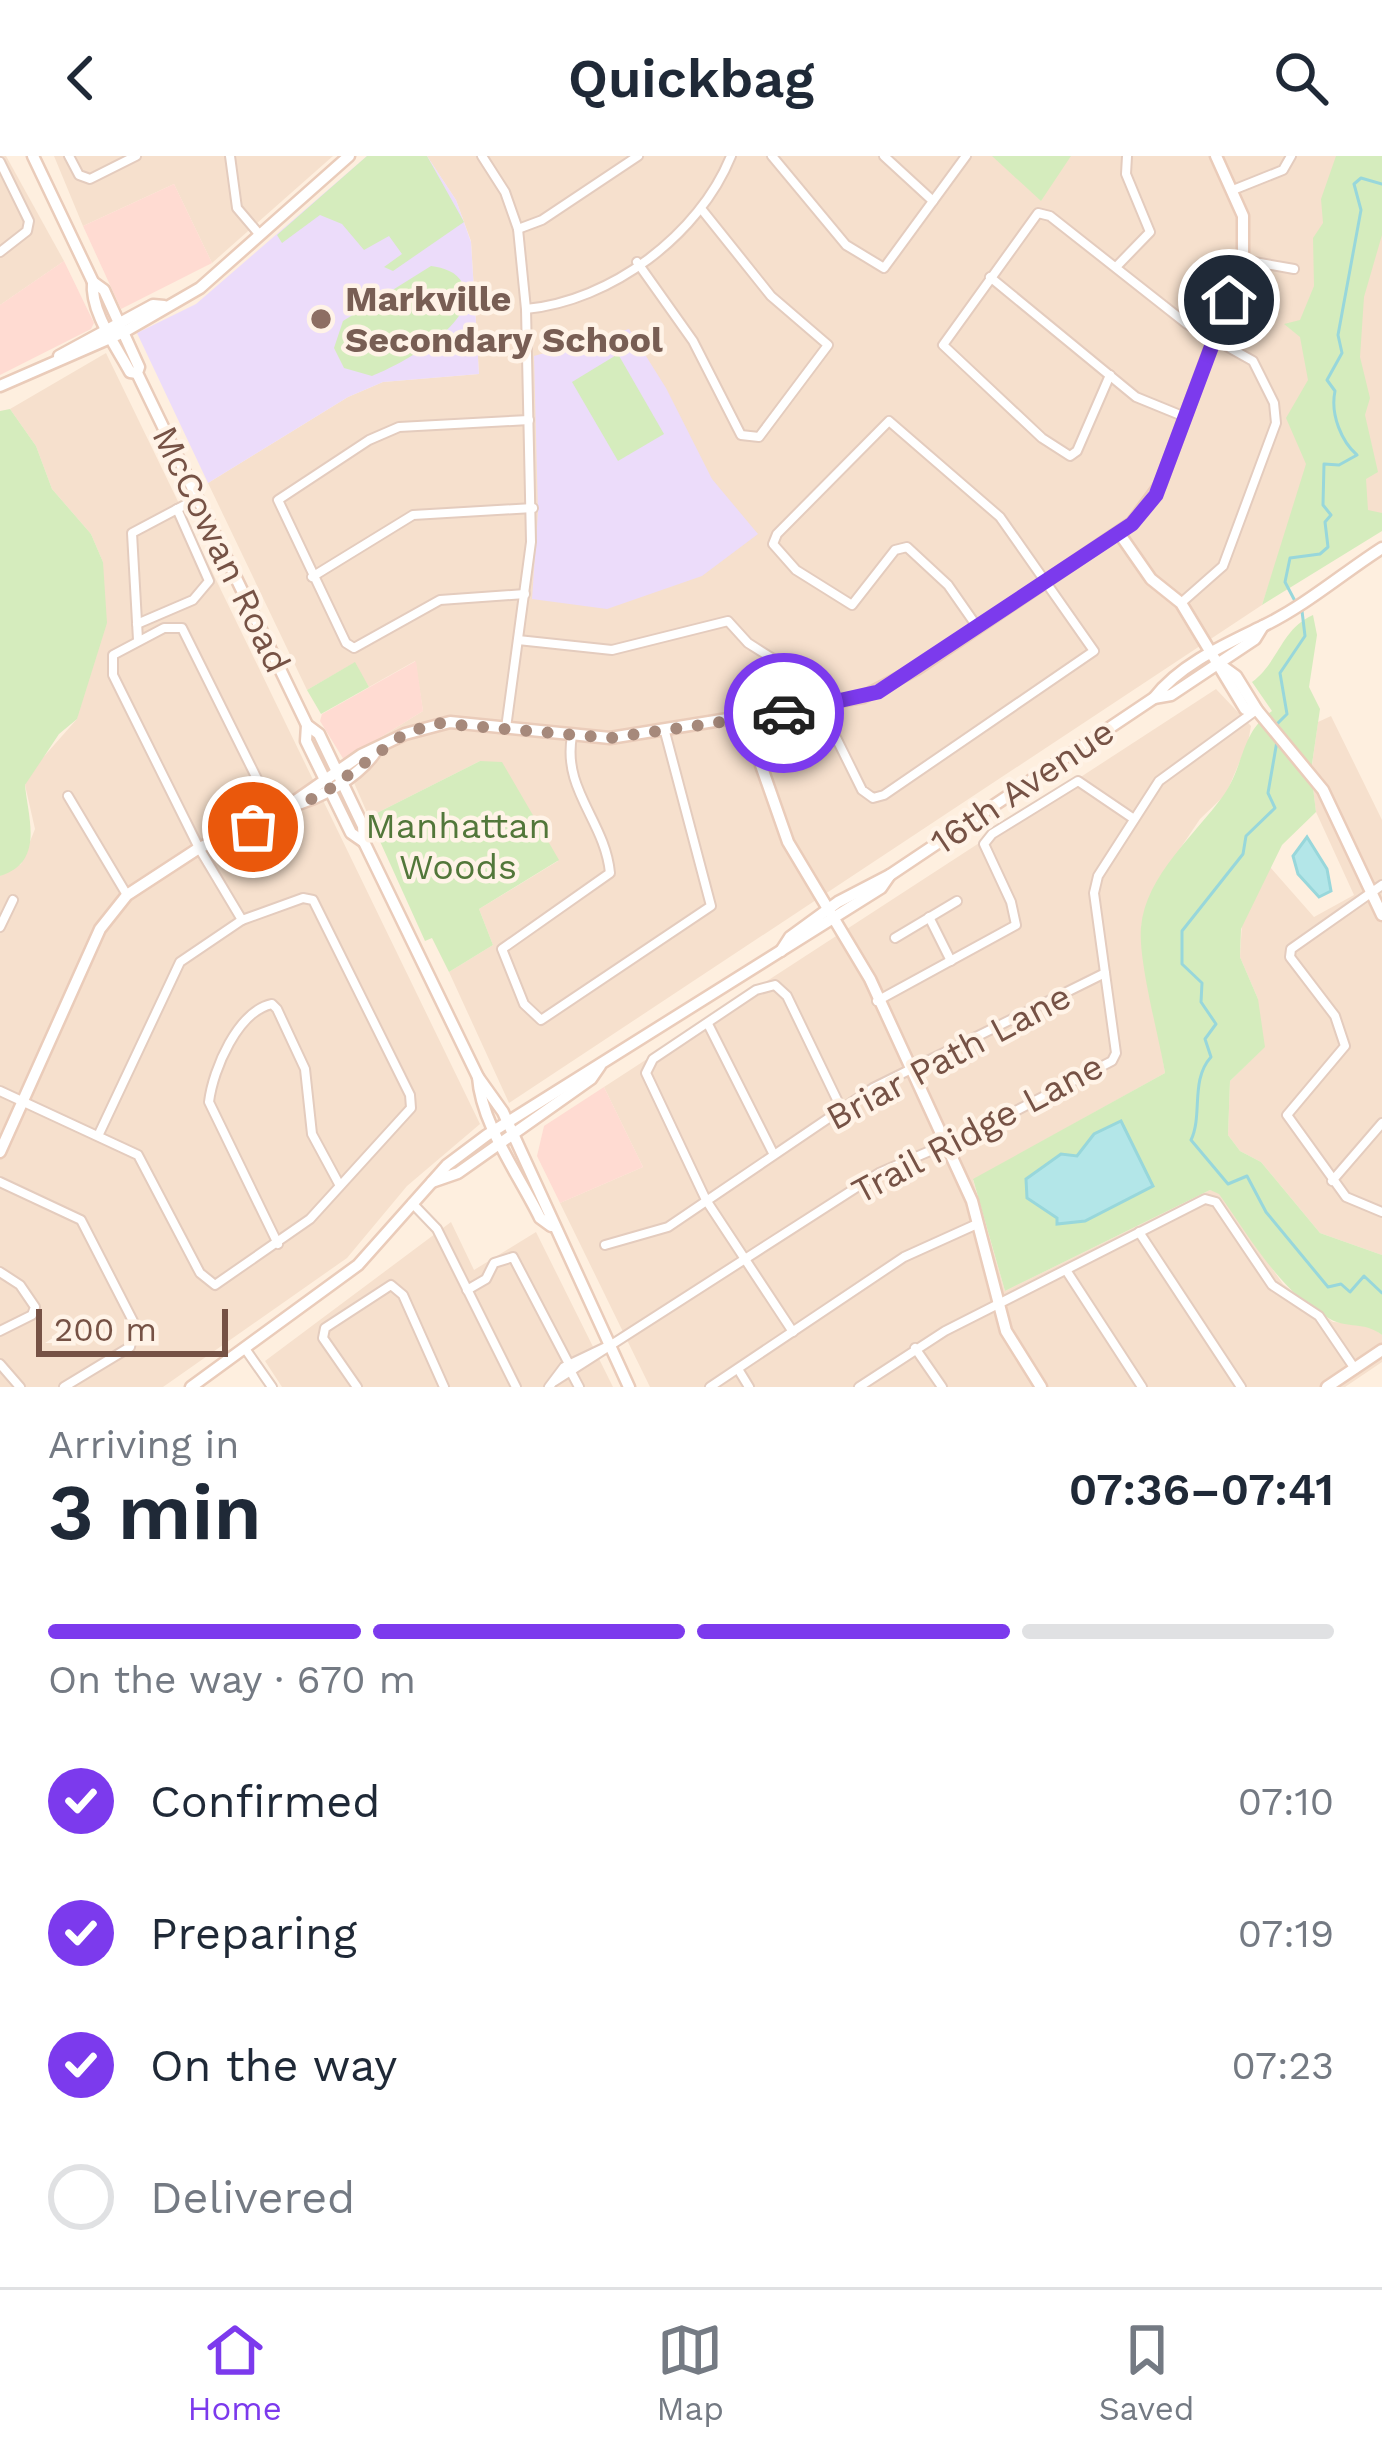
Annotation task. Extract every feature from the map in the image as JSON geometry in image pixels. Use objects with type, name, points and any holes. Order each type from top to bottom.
[{"type":"street","name":"McCowan Road","points":[[33,156],[93,282],[92,296],[116,330],[130,372],[137,373],[307,725],[306,741],[333,781],[351,832],[364,842],[478,1077],[510,1126],[551,1214],[551,1226],[629,1387]]},
{"type":"street","points":[[69,156],[79,175],[89,179],[136,156]]},
{"type":"street","points":[[230,156],[237,208],[261,237]]},
{"type":"street","points":[[0,386],[116,330],[153,304],[164,306],[200,288],[349,156]]},
{"type":"street","points":[[484,156],[518,229],[526,309],[533,508],[506,728]]},
{"type":"street","points":[[518,229],[542,220],[638,156]]},
{"type":"street","points":[[526,309],[582,298],[637,262],[703,211],[730,156]]},
{"type":"street","points":[[772,156],[846,245],[877,268],[890,265],[966,156]]},
{"type":"street","points":[[884,156],[932,201]]},
{"type":"street","points":[[1116,267],[1150,232],[1126,173],[1127,156]]},
{"type":"street","points":[[0,1152],[100,929],[127,895],[199,848],[274,815],[368,764],[376,751],[436,723],[572,736],[665,732],[820,707],[878,692],[1119,533],[1156,495],[1243,260],[1246,234],[1233,190],[1216,156]]},
{"type":"street","points":[[1233,190],[1271,177],[1291,156]]},
{"type":"street","points":[[0,162],[29,221],[20,237],[0,252]]},
{"type":"street","points":[[637,262],[693,341],[741,435],[759,437],[828,345],[771,296],[703,211]]},
{"type":"street","points":[[1110,375],[1077,451],[1070,456],[1060,453],[943,346],[1038,213],[1215,340],[1253,361],[1277,416],[1223,566],[1181,603]]},
{"type":"street","points":[[1243,260],[1294,269]]},
{"type":"street","points":[[990,278],[1142,400],[1185,417]]},
{"type":"street","points":[[525,595],[440,600],[354,648],[346,643],[279,507],[287,490],[399,427],[529,420]]},
{"type":"street","points":[[518,640],[619,649],[728,621],[748,643],[808,681],[862,790],[873,798],[884,795],[1092,656],[1094,647],[1000,518],[892,422],[876,430],[830,486],[774,538],[776,550],[852,605],[895,550],[907,547],[948,585],[978,628]]},
{"type":"street","points":[[138,640],[132,533],[198,498]]},
{"type":"street","points":[[137,625],[193,600],[209,581],[177,508]]},
{"type":"street","points":[[312,577],[413,515],[533,508]]},
{"type":"street","points":[[1119,533],[1151,579],[1181,603],[1245,709],[1256,710],[1323,790],[1377,889],[1382,915]]},
{"type":"street","name":"16th Avenue","points":[[191,1387],[358,1265],[429,1183],[458,1173],[498,1134],[584,1071],[600,1066],[781,950],[790,937],[832,914],[1382,548]]},
{"type":"street","points":[[242,920],[199,848],[113,674],[113,655],[164,628],[182,628],[274,815]]},
{"type":"street","name":"Trail Ridge Lane","points":[[570,1368],[746,1262],[880,1173],[1113,1059],[1094,893],[1159,781],[1256,710]]},
{"type":"street","points":[[753,717],[761,765],[788,842],[832,914],[945,1144],[979,1224],[1008,1336],[1041,1387]]},
{"type":"street","points":[[572,736],[572,784],[603,833],[610,873],[502,949],[524,1004],[541,1020],[711,906],[665,732]]},
{"type":"street","points":[[877,1001],[1009,931],[1018,918],[987,854],[984,844],[992,834],[1078,781],[1134,819]]},
{"type":"street","points":[[68,796],[127,895]]},
{"type":"street","points":[[1377,889],[1291,949],[1290,957],[1335,1016],[1345,1038],[1338,1055],[1294,1101],[1287,1115],[1346,1197],[1382,1212]]},
{"type":"street","points":[[0,1090],[144,1160],[209,1284],[278,1244],[408,1113],[410,1095],[313,900],[303,898],[242,920],[175,969],[98,1136]]},
{"type":"street","points":[[0,927],[14,900]]},
{"type":"street","points":[[895,938],[957,901]]},
{"type":"street","points":[[929,917],[951,962]]},
{"type":"street","name":"Briar Path Lane","points":[[605,1245],[659,1231],[841,1108],[1105,973]]},
{"type":"street","points":[[793,1332],[706,1200],[646,1073],[653,1059],[709,1026],[756,990],[779,987],[841,1108]]},
{"type":"street","points":[[278,1244],[209,1102],[241,1025],[257,1008],[272,1004],[302,1059],[307,1118],[340,1184]]},
{"type":"street","points":[[709,1026],[773,1153]]},
{"type":"street","name":"McCowan Road","points":[[478,1077],[479,1096],[540,1218],[551,1226]]},
{"type":"street","points":[[1332,1181],[1382,1123]]},
{"type":"street","points":[[0,1182],[81,1220],[135,1325],[130,1347],[64,1387]]},
{"type":"street","points":[[859,1387],[915,1348],[1213,1199],[1272,1285],[1319,1316],[1355,1369]]},
{"type":"street","points":[[411,1202],[437,1229],[516,1387]]},
{"type":"street","points":[[710,1387],[904,1257],[979,1224]]},
{"type":"street","points":[[1139,1232],[1241,1387]]},
{"type":"street","points":[[467,1290],[485,1280],[494,1263],[513,1257],[579,1387]]},
{"type":"street","points":[[1066,1270],[1142,1387]]},
{"type":"street","points":[[0,1272],[20,1285],[34,1307],[32,1315],[0,1330]]},
{"type":"street","points":[[357,1387],[323,1338],[325,1328],[391,1285],[404,1295],[444,1387]]},
{"type":"street","points":[[915,1348],[942,1387]]},
{"type":"street","points":[[246,1350],[272,1387]]},
{"type":"street","points":[[1327,1387],[1382,1350]]},
{"type":"street","points":[[0,1364],[20,1387]]},
{"type":"street","points":[[552,1384],[570,1368]]},
{"type":"street","points":[[737,1369],[749,1387]]},
{"type":"shaded area","points":[[0,156],[6,156],[64,261],[0,305]]},
{"type":"shaded area","points":[[54,156],[333,156],[212,263],[174,184],[83,226]]},
{"type":"shaded area","name":"Markville Secondary School","points":[[367,156],[427,156],[456,200],[471,242],[479,374],[383,382],[348,397],[208,483],[137,333],[196,304]]},
{"type":"shaded area","points":[[427,156],[1350,156],[1318,351],[1310,461],[1262,605],[509,1103],[449,972],[493,945],[479,909],[558,861],[480,761],[369,817],[344,760],[423,711],[415,661],[369,687],[354,663],[307,690],[208,483],[348,397],[383,382],[479,374],[471,241],[456,200]]},
{"type":"shaded area","points":[[174,184],[212,263],[121,309],[83,226]]},
{"type":"shaded area","points":[[1382,222],[1382,525],[1368,533],[1350,319]]},
{"type":"shaded area","points":[[64,261],[94,323],[91,329],[0,375],[0,305]]},
{"type":"shaded area","points":[[629,329],[666,388],[712,479],[758,534],[702,576],[607,609],[532,599],[538,512],[534,356]]},
{"type":"shaded area","points":[[106,353],[480,1124],[407,1186],[347,1258],[163,1387],[0,1387],[0,876],[21,864],[35,829],[25,785],[32,770],[77,719],[103,562],[91,534],[52,489],[36,446],[10,409]]},
{"type":"shaded area","points":[[416,661],[423,711],[344,760],[320,721],[322,714]]},
{"type":"shaded area","points":[[1216,689],[1251,726],[1248,742],[1226,794],[1200,819],[1153,889],[1141,927],[1165,1073],[973,1180],[1005,1291],[1210,1190],[1219,1193],[1283,1284],[1333,1322],[1368,1324],[1382,1335],[1382,1362],[1345,1387],[650,1387],[560,1203],[643,1167],[604,1087]]},
{"type":"shaded area","points":[[1331,716],[1382,820],[1382,1255],[1320,1233],[1261,1162],[1240,1151],[1228,1135],[1230,1081],[1252,1059],[1258,999],[1240,957],[1242,922],[1270,867],[1314,917],[1354,895],[1316,812],[1311,772],[1318,722]]},
{"type":"shaded area","points":[[604,1087],[643,1167],[560,1203],[537,1156],[544,1126]]},
{"type":"shaded area","points":[[451,1222],[474,1270],[536,1232],[613,1387],[282,1387],[265,1361]]},
{"type":"green space","points":[[367,156],[427,156],[464,222],[393,271],[384,267],[402,254],[389,236],[364,250],[342,224],[320,215],[282,243],[277,235]]},
{"type":"green space","points":[[992,156],[1071,156],[1041,201]]},
{"type":"green space","points":[[1336,156],[1382,156],[1382,235],[1364,297],[1360,357],[1370,398],[1365,415],[1378,472],[1366,479],[1368,510],[1382,513],[1382,531],[1262,605],[1306,464],[1286,418],[1308,380],[1300,337],[1284,324],[1300,320],[1314,286],[1313,238],[1323,223],[1321,199]]},
{"type":"green space","points":[[431,266],[449,271],[463,284],[466,298],[450,326],[418,352],[372,376],[344,368],[334,348],[343,321]]},
{"type":"green space","points":[[618,354],[664,434],[618,461],[572,382]]},
{"type":"green space","points":[[10,409],[36,446],[52,489],[91,534],[103,562],[107,623],[77,719],[59,734],[25,785],[28,850],[23,861],[0,876],[0,411]]},
{"type":"green space","points":[[1313,615],[1317,635],[1309,687],[1320,709],[1311,771],[1316,812],[1282,845],[1241,929],[1240,957],[1258,999],[1265,1047],[1230,1081],[1228,1135],[1240,1151],[1261,1162],[1320,1233],[1382,1255],[1382,1335],[1330,1319],[1312,1308],[1268,1263],[1219,1194],[1210,1190],[1005,1291],[973,1179],[1165,1073],[1143,959],[1145,908],[1173,857],[1223,796],[1254,729],[1272,711],[1252,682],[1294,629]]},
{"type":"green space","points":[[355,662],[369,687],[321,714],[307,690]]},
{"type":"green space","name":"Manhattan Woods","points":[[480,761],[502,762],[559,860],[479,909],[493,945],[449,972],[432,938],[425,941],[369,817]]},
{"type":"water","points":[[1307,837],[1327,869],[1331,891],[1319,897],[1298,874],[1293,856]]},
{"type":"water","points":[[1121,1121],[1153,1186],[1085,1221],[1057,1224],[1057,1218],[1027,1198],[1026,1179],[1061,1154],[1077,1156],[1094,1134]]},
{"type":"waterway","points":[[1296,603],[1285,582],[1290,558],[1320,554],[1328,547],[1325,522],[1331,515],[1323,505],[1324,464],[1339,465],[1357,455],[1338,427],[1335,391],[1327,380],[1342,353],[1338,335],[1361,210],[1354,184],[1361,178],[1382,184]]},
{"type":"waterway","points":[[1277,724],[1287,714],[1280,673],[1305,636],[1302,611]]},
{"type":"waterway","points":[[1277,741],[1268,793],[1275,808],[1246,836],[1243,854],[1182,931],[1182,964],[1202,983],[1201,1002],[1216,1024],[1205,1039],[1211,1057],[1201,1076],[1191,1140],[1228,1184],[1247,1176],[1266,1212],[1328,1287],[1341,1284],[1350,1292],[1364,1276],[1382,1293]]},
{"type":"way so far","points":[[253,827],[289,806],[310,802],[368,764],[376,751],[436,723],[610,738],[784,713]]},
{"type":"place","name":"Markville Secondary School","points":[[321,319]]},
{"type":"route","points":[[784,713],[878,692],[1132,524],[1156,495],[1229,300]]}]
